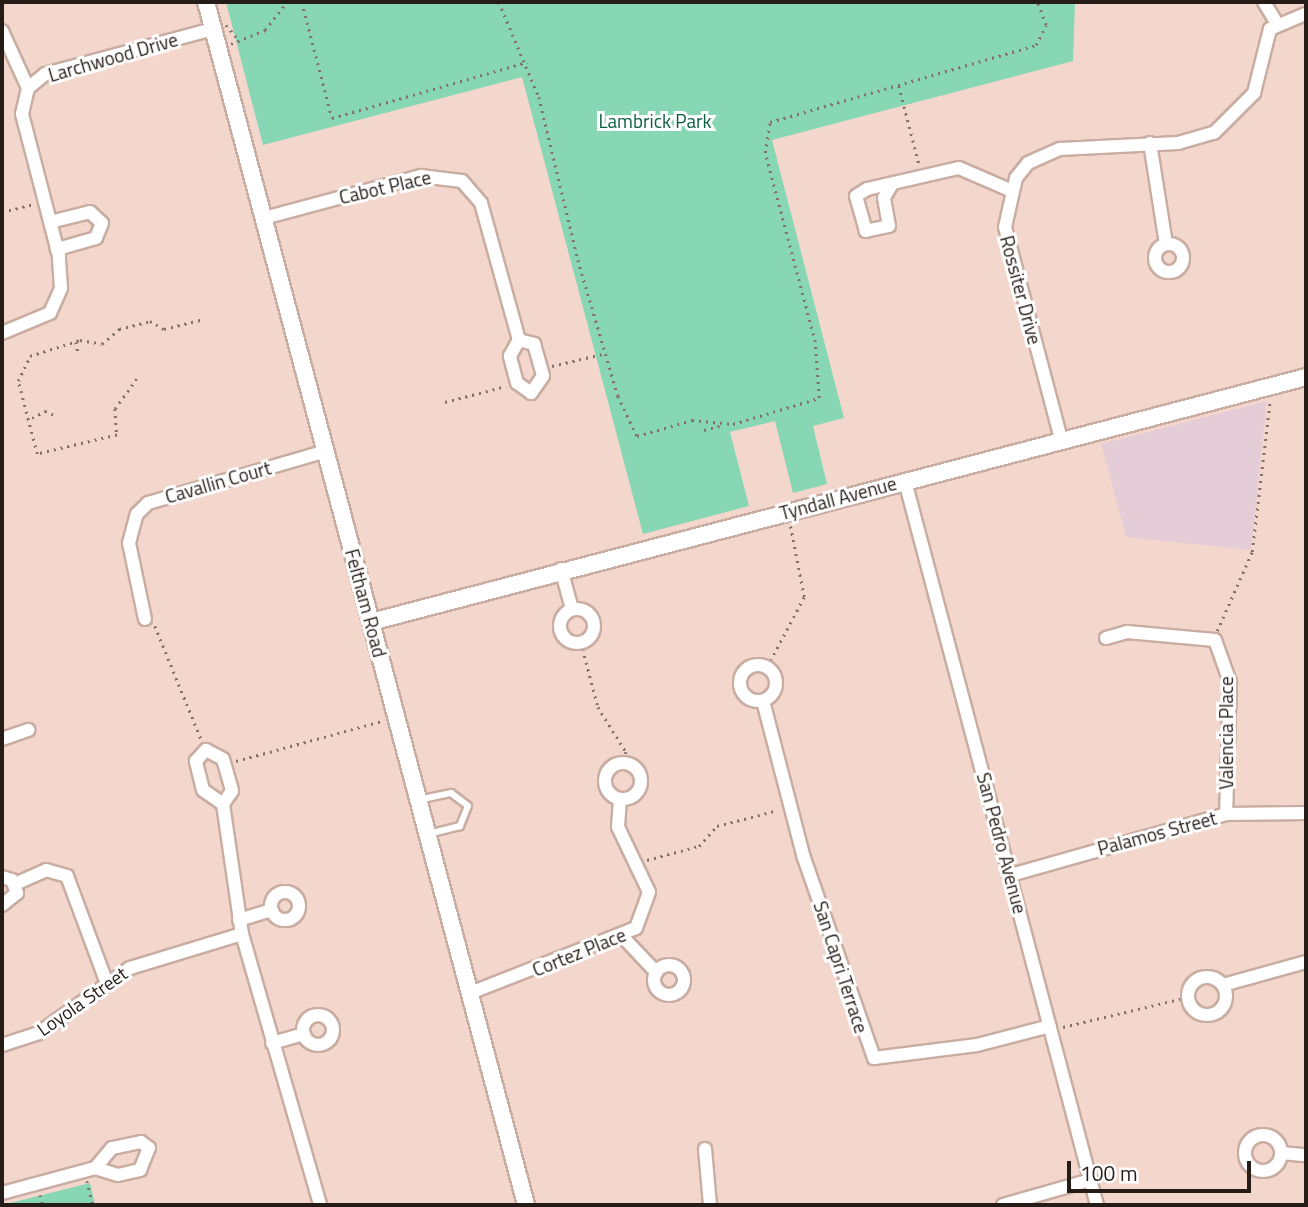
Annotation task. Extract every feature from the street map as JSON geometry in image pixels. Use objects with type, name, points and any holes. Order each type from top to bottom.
[{"type":"street","name":"Feltham Road","points":[[206,2],[526,1205]]},
{"type":"street","points":[[1264,2],[1277,24],[1306,14]]},
{"type":"street","name":"Rossiter Drive","points":[[1061,439],[1005,227],[1010,190],[1028,163],[1050,152],[1202,139],[1233,119],[1254,93],[1265,37],[1277,24]]},
{"type":"street","name":"Larchwood Drive","points":[[2,333],[56,305],[62,281],[57,249],[22,114],[28,88],[45,74],[213,29]]},
{"type":"street","points":[[2,31],[28,88]]},
{"type":"street","points":[[1150,144],[1166,244]]},
{"type":"street","points":[[892,184],[959,168],[1010,190]]},
{"type":"street","name":"Cabot Place","points":[[264,218],[421,176],[452,177],[481,202],[519,340]]},
{"type":"street","points":[[50,222],[90,212],[102,223],[96,239],[57,249]]},
{"type":"street","name":"Cabot Place","points":[[519,340],[534,345],[542,368]]},
{"type":"street","name":"Cabot Place","points":[[517,383],[509,351],[519,340]]},
{"type":"street","points":[[517,383],[525,392],[537,391],[542,368]]},
{"type":"street","name":"Tyndall Avenue","points":[[371,622],[561,569],[1306,377]]},
{"type":"street","name":"Cavallin Court","points":[[145,619],[129,543],[137,514],[148,503],[326,452]]},
{"type":"street","name":"San Pedro Avenue","points":[[905,481],[1097,1205]]},
{"type":"street","points":[[561,569],[572,609],[560,630],[581,642],[591,635],[592,618],[572,609]]},
{"type":"street","points":[[1106,638],[1127,632],[1215,640]]},
{"type":"street","name":"Valencia Place","points":[[1215,640],[1230,682],[1226,814]]},
{"type":"street","points":[[763,701],[746,698],[740,681],[749,667],[767,667]]},
{"type":"street","name":"San Capri Terrace","points":[[767,667],[776,682],[763,701],[791,806],[874,1058],[976,1045],[1050,1026]]},
{"type":"street","points":[[2,738],[28,730]]},
{"type":"street","points":[[223,804],[202,790],[196,761],[206,750],[218,751],[225,764],[232,791],[223,804],[242,934],[320,1205]]},
{"type":"street","points":[[620,800],[631,797],[641,784],[635,768],[625,764]]},
{"type":"street","name":"Cortez Place","points":[[470,993],[622,936],[636,928],[649,905],[618,827],[620,800],[610,795],[605,779],[614,765],[625,764]]},
{"type":"street","name":"Palamos Street","points":[[1011,875],[1226,814],[1306,813]]},
{"type":"street","points":[[15,884],[46,870],[67,876],[106,981]]},
{"type":"street","points":[[2,877],[15,884]]},
{"type":"street","points":[[2,905],[15,898],[15,884]]},
{"type":"street","points":[[239,919],[271,911]]},
{"type":"street","name":"Loyola Street","points":[[2,1045],[39,1033],[106,981],[145,961],[242,934]]},
{"type":"street","points":[[622,936],[656,972]]},
{"type":"street","points":[[1223,985],[1226,997],[1217,1012],[1199,1013],[1188,998],[1201,978],[1223,985],[1306,962]]},
{"type":"street","points":[[272,1043],[304,1034]]},
{"type":"street","points":[[705,1149],[710,1205]]},
{"type":"street","points":[[1281,1153],[1306,1156]]},
{"type":"street","points":[[2,1193],[89,1169]]},
{"type":"street","points":[[1003,1205],[1091,1180]]},
{"type":"lane","points":[[418,800],[451,793],[468,806],[460,826],[427,835]]},
{"type":"path","points":[[218,47],[265,30],[288,2]]},
{"type":"path","points":[[302,2],[332,118],[527,62]]},
{"type":"path","points":[[499,2],[527,62],[607,353],[639,443]]},
{"type":"path","points":[[704,430],[810,405],[822,392],[765,153],[766,128],[784,114],[899,86],[1036,45],[1046,25],[1037,2]]},
{"type":"path","points":[[899,86],[922,175]]},
{"type":"path","points":[[2,212],[45,201]]},
{"type":"path","points":[[137,379],[115,409],[115,436],[41,456],[32,419],[19,386],[22,364],[36,353],[76,341],[102,344],[119,329],[150,321],[164,328],[201,320]]},
{"type":"path","points":[[76,341],[78,352]]},
{"type":"path","points":[[542,368],[607,353]]},
{"type":"path","points":[[445,402],[517,383]]},
{"type":"path","points":[[1215,640],[1252,552],[1272,384]]},
{"type":"path","points":[[32,419],[40,412],[57,416]]},
{"type":"path","points":[[637,436],[692,420],[719,426]]},
{"type":"path","points":[[767,667],[805,589],[787,512]]},
{"type":"path","points":[[145,619],[162,631],[206,750]]},
{"type":"path","points":[[581,642],[598,707],[626,752],[625,764]]},
{"type":"path","points":[[225,764],[395,717]]},
{"type":"path","points":[[634,863],[699,846],[717,827],[791,806]]},
{"type":"path","points":[[1050,1026],[1188,998]]},
{"type":"path","points":[[89,1169],[93,1205]]},
{"type":"shaded area","points":[[1267,401],[1251,550],[1126,537],[1101,444]]},
{"type":"green space","name":"Lambrick Park","points":[[226,2],[1075,2],[1073,61],[772,140],[844,418],[813,426],[827,484],[793,493],[775,421],[730,432],[749,506],[643,534],[522,77],[263,145]]},
{"type":"green space","points":[[90,1183],[95,1205],[2,1205]]}]
